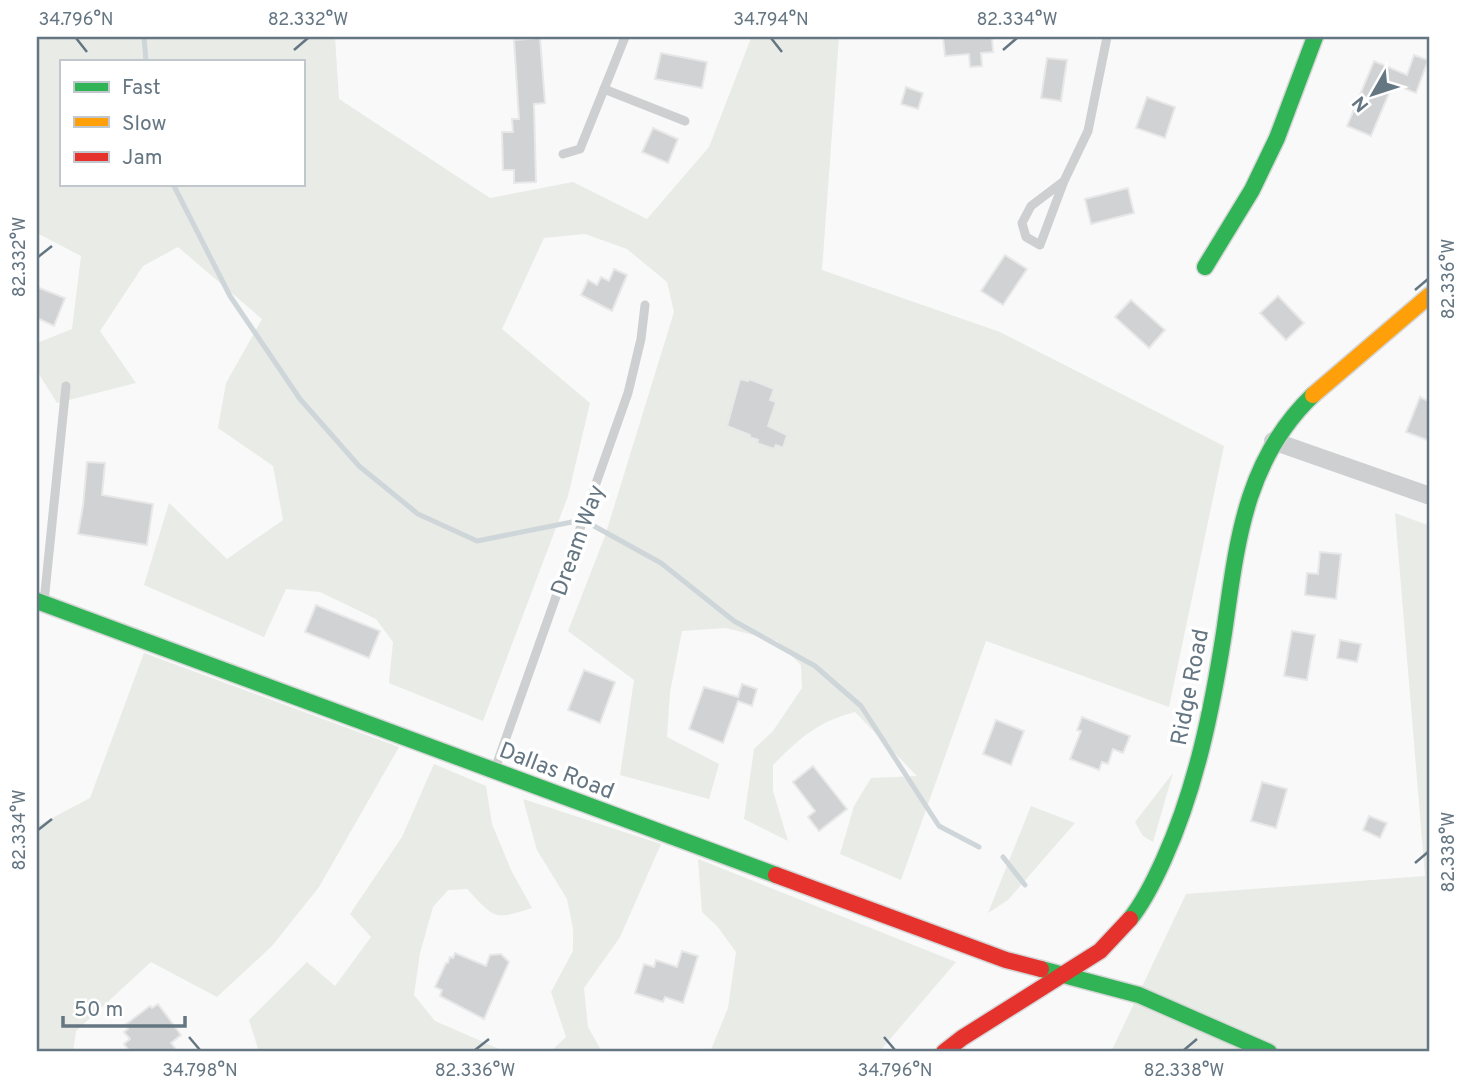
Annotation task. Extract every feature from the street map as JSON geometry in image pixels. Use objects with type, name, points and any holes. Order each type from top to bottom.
[{"type":"street","points":[[1205,267],[1252,190],[1277,138],[1315,37]]},
{"type":"street","name":"Ridge Road","points":[[944,1052],[1106,946],[1136,912],[1169,846],[1188,793],[1207,726],[1243,517],[1260,467],[1273,441],[1289,420],[1322,386],[1430,295]]},
{"type":"street","points":[[1273,441],[1430,496]]},
{"type":"street","name":"Dallas Road","points":[[40,603],[1006,960],[1139,995],[1269,1052]]},
{"type":"lane","points":[[563,153],[580,149],[625,37]]},
{"type":"lane","points":[[1063,181],[1031,206],[1021,223],[1026,237],[1040,245],[1063,181],[1088,131],[1107,37]]},
{"type":"lane","points":[[604,89],[685,121]]},
{"type":"lane","name":"Dream Way","points":[[494,771],[628,393],[641,339],[645,305]]},
{"type":"lane","points":[[40,603],[66,386]]},
{"type":"shaded area","points":[[37,37],[335,37],[339,99],[490,198],[573,182],[647,219],[709,147],[751,38],[839,37],[822,270],[1000,332],[1224,446],[1169,707],[986,641],[901,880],[840,854],[854,806],[871,778],[917,776],[855,712],[819,726],[773,765],[773,791],[788,841],[744,819],[754,749],[773,731],[802,688],[801,665],[777,641],[726,628],[682,631],[670,692],[667,737],[719,764],[709,799],[620,775],[634,680],[568,631],[605,536],[674,312],[667,282],[627,249],[585,234],[544,238],[502,329],[590,403],[568,496],[483,721],[389,683],[393,642],[376,619],[320,592],[286,589],[264,637],[144,585],[169,503],[227,559],[283,520],[273,466],[218,428],[226,383],[262,319],[178,247],[143,266],[100,331],[136,383],[57,403],[37,371],[37,343],[72,329],[81,256],[37,233]]},
{"type":"shaded area","points":[[1395,513],[1430,526],[1430,1052],[1111,1052],[1186,894],[1425,876]]},
{"type":"shaded area","points":[[144,653],[399,747],[319,887],[272,946],[217,997],[151,962],[76,1031],[73,1052],[37,1052],[37,826],[90,798]]},
{"type":"shaded area","points":[[434,764],[486,786],[492,824],[511,870],[532,908],[509,915],[495,914],[467,889],[448,890],[433,907],[420,953],[414,995],[435,1021],[506,1052],[259,1052],[249,1020],[307,962],[335,986],[371,937],[350,914],[402,837]]},
{"type":"shaded area","points":[[1173,773],[1153,842],[1143,836],[1135,822]]},
{"type":"shaded area","points":[[523,799],[661,844],[620,937],[584,988],[588,1027],[602,1052],[550,1052],[566,1037],[551,992],[573,951],[573,929],[567,899],[537,850]]},
{"type":"shaded area","points":[[1031,806],[1075,823],[1008,900],[988,913]]},
{"type":"shaded area","points":[[698,859],[956,962],[879,1052],[710,1052],[728,1008],[736,952],[717,926],[702,912]]},
{"type":"building","points":[[943,37],[992,37],[993,52],[981,53],[982,66],[970,67],[969,54],[945,56]]},
{"type":"building","points":[[540,38],[545,103],[534,104],[536,182],[514,183],[514,170],[503,170],[502,132],[513,132],[512,119],[519,119],[514,40]]},
{"type":"building","points":[[661,53],[707,62],[702,88],[655,79]]},
{"type":"building","points":[[1414,55],[1428,60],[1416,93],[1393,84],[1371,136],[1347,126],[1374,61],[1407,75]]},
{"type":"building","points":[[1047,58],[1067,60],[1061,101],[1041,98]]},
{"type":"building","points":[[906,87],[923,93],[918,109],[901,104]]},
{"type":"building","points":[[1147,97],[1175,107],[1165,138],[1136,128]]},
{"type":"building","points":[[653,128],[678,139],[668,163],[642,152]]},
{"type":"building","points":[[1128,188],[1134,213],[1091,224],[1085,199]]},
{"type":"building","points":[[1005,255],[1027,269],[1003,305],[981,291]]},
{"type":"building","points":[[614,269],[627,275],[612,311],[581,295],[588,280],[597,285],[601,277],[609,281]]},
{"type":"building","points":[[37,287],[65,298],[54,326],[37,318]]},
{"type":"building","points":[[1278,296],[1304,323],[1286,340],[1260,313]]},
{"type":"building","points":[[1131,300],[1165,330],[1149,348],[1115,317]]},
{"type":"building","points":[[740,379],[749,379],[774,389],[770,400],[776,402],[768,426],[787,435],[783,448],[776,445],[774,449],[757,443],[758,440],[749,437],[750,435],[727,426]]},
{"type":"building","points":[[1420,397],[1430,402],[1430,441],[1406,432]]},
{"type":"building","points":[[87,462],[105,463],[102,495],[153,504],[147,545],[78,534]]},
{"type":"building","points":[[1320,552],[1341,554],[1336,599],[1305,595],[1307,573],[1318,574]]},
{"type":"building","points":[[316,605],[380,631],[369,658],[305,632]]},
{"type":"building","points":[[1292,631],[1315,635],[1307,680],[1284,676]]},
{"type":"building","points":[[1340,640],[1361,644],[1357,662],[1337,658]]},
{"type":"building","points":[[584,670],[615,682],[600,723],[568,710]]},
{"type":"building","points":[[742,684],[757,689],[752,706],[738,701],[723,743],[689,729],[704,687],[738,697]]},
{"type":"building","points":[[1082,717],[1130,736],[1123,753],[1113,749],[1108,764],[1102,762],[1099,770],[1070,759],[1081,731],[1077,730]]},
{"type":"building","points":[[996,720],[1024,731],[1011,765],[983,754]]},
{"type":"building","points":[[813,766],[847,809],[819,831],[808,817],[815,811],[793,782]]},
{"type":"building","points":[[1262,782],[1287,789],[1276,828],[1251,821]]},
{"type":"building","points":[[1369,816],[1387,823],[1380,838],[1363,830]]},
{"type":"building","points":[[682,951],[698,956],[683,1003],[665,997],[663,1002],[635,993],[644,964],[654,967],[656,960],[677,967]]},
{"type":"building","points":[[455,953],[486,966],[490,955],[501,954],[509,962],[484,1019],[440,996],[442,990],[435,987],[446,963]]},
{"type":"building","points":[[158,1004],[181,1035],[171,1043],[178,1052],[130,1052],[124,1044],[130,1039],[124,1032],[128,1029],[125,1025],[150,1006],[152,1008]]},
{"type":"waterway","points":[[144,37],[146,60]]},
{"type":"waterway","points":[[174,186],[230,296],[300,399],[359,466],[418,514],[477,541],[577,521]]},
{"type":"waterway","points":[[594,526],[661,563],[734,621],[815,666],[861,706],[939,826],[979,847]]},
{"type":"waterway","points":[[1003,857],[1025,885]]},
{"type":"traffic: fast","points":[[1205,267],[1252,190],[1277,138],[1315,37]]},
{"type":"traffic: fast","points":[[1130,919],[1145,898],[1164,859],[1194,777],[1214,691],[1240,536],[1258,476],[1290,421],[1313,395]]},
{"type":"traffic: fast","points":[[37,601],[776,875]]},
{"type":"traffic: fast","points":[[1041,969],[1139,995],[1269,1052]]},
{"type":"traffic: slow","points":[[1313,395],[1430,295]]},
{"type":"traffic: jam","points":[[776,875],[1006,960],[1041,969]]},
{"type":"traffic: jam","points":[[944,1052],[1100,951],[1130,919]]}]
